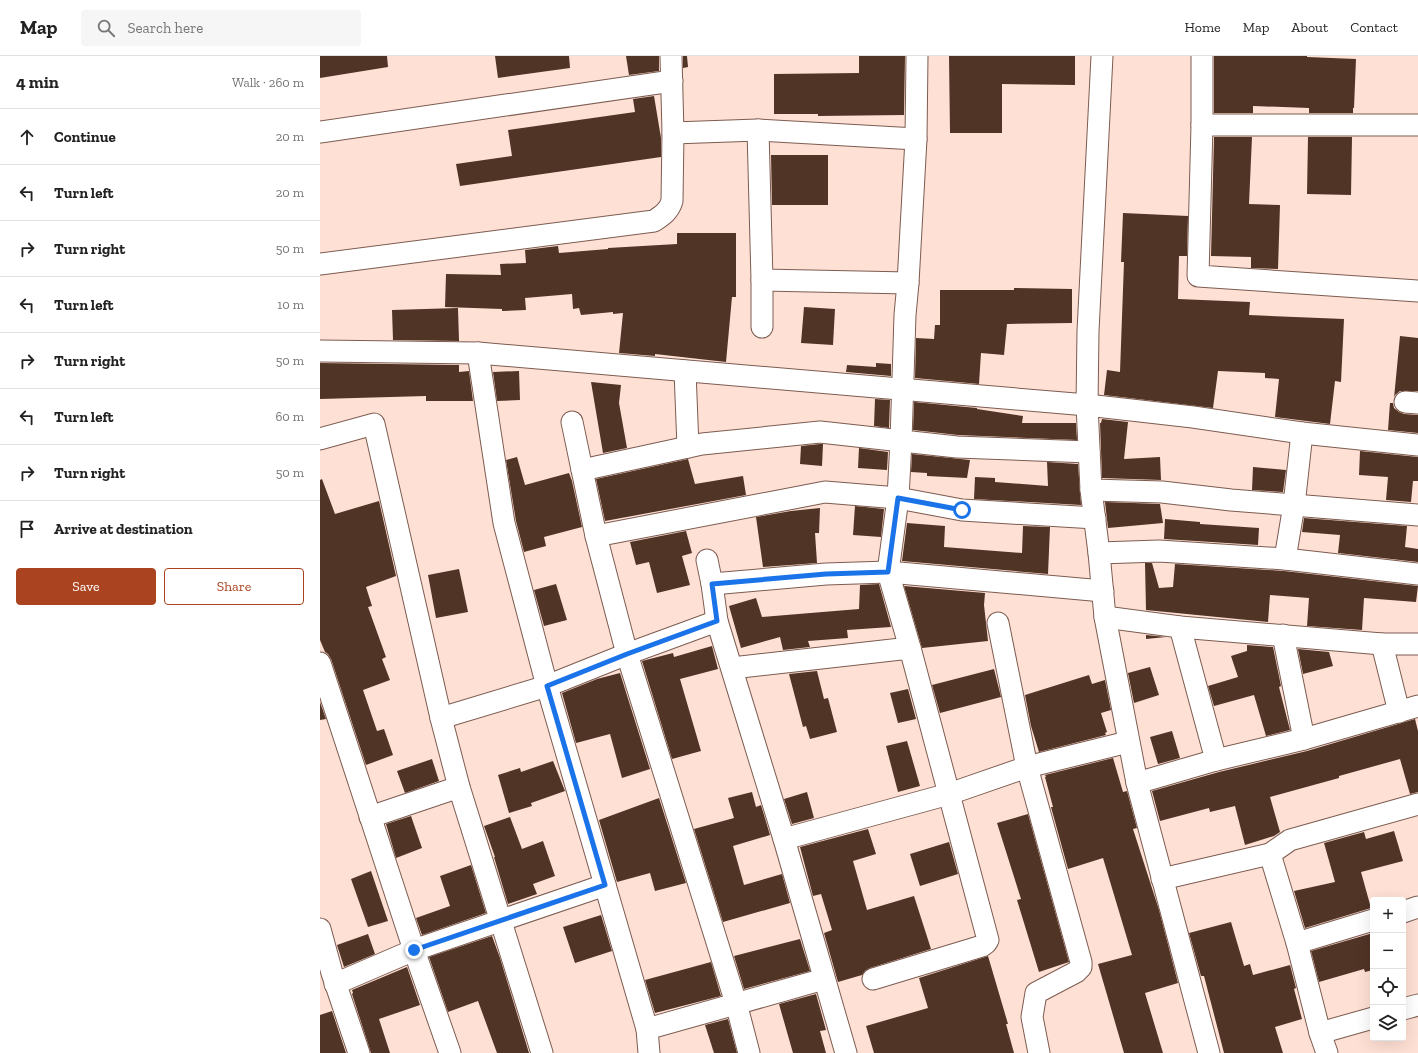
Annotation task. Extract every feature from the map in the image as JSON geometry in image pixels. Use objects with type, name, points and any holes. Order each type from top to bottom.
[{"type":"street","points":[[320,264],[654,221],[664,215],[670,208],[672,201],[672,56]]},
{"type":"street","points":[[873,979],[982,946],[988,940],[910,648],[888,572],[898,498],[904,390],[905,315],[916,139],[917,56]]},
{"type":"street","points":[[1102,56],[1088,331],[1087,405],[1091,490],[1105,617],[1128,742],[1162,879],[1209,1053]]},
{"type":"street","points":[[1202,56],[1202,125],[1198,276],[1418,291]]},
{"type":"street","points":[[320,132],[672,81]]},
{"type":"street","points":[[1202,125],[1418,125]]},
{"type":"street","points":[[673,133],[758,130],[916,139]]},
{"type":"street","points":[[758,130],[762,327]]},
{"type":"street","points":[[762,280],[908,283]]},
{"type":"street","points":[[320,351],[478,353],[1087,405],[1193,417],[1302,433],[1418,445]]},
{"type":"street","points":[[478,353],[504,523],[547,686],[647,1029],[649,1053]]},
{"type":"street","points":[[685,371],[688,447]]},
{"type":"street","points":[[572,422],[596,536],[627,654],[736,1003],[750,1053]]},
{"type":"street","points":[[320,438],[374,424],[441,718],[459,787],[542,1053]]},
{"type":"street","points":[[582,470],[702,444],[820,432],[957,447],[1089,452]]},
{"type":"street","points":[[1285,559],[1294,505],[1302,433]]},
{"type":"street","points":[[1091,490],[1162,492],[1231,500],[1418,515]]},
{"type":"street","points":[[596,536],[825,492],[898,498],[962,510],[1095,518]]},
{"type":"street","points":[[1099,553],[1159,551],[1285,559],[1418,574]]},
{"type":"street","points":[[708,560],[717,621],[784,839],[846,1053]]},
{"type":"street","points":[[712,584],[826,574],[888,572],[1103,591]]},
{"type":"street","points":[[1105,617],[1180,627],[1382,644],[1418,644]]},
{"type":"street","points":[[441,718],[547,686],[627,654],[717,621]]},
{"type":"street","points":[[998,623],[1027,767],[1082,962],[1081,967],[1076,972],[1036,993],[1032,1017],[1039,1053]]},
{"type":"street","points":[[1180,627],[1216,760]]},
{"type":"street","points":[[1283,635],[1304,739]]},
{"type":"street","points":[[1137,783],[1216,760],[1304,739],[1413,710],[1382,644]]},
{"type":"street","points":[[732,668],[910,648]]},
{"type":"street","points":[[320,663],[414,950],[450,1053]]},
{"type":"street","points":[[784,839],[949,794],[1027,767],[1128,742]]},
{"type":"street","points":[[370,817],[459,787]]},
{"type":"street","points":[[1162,879],[1270,854],[1290,840],[1418,804]]},
{"type":"street","points":[[1270,854],[1297,943],[1326,1053]]},
{"type":"street","points":[[329,978],[605,885]]},
{"type":"street","points":[[1406,911],[1418,907]]},
{"type":"street","points":[[1297,943],[1370,921]]},
{"type":"street","points":[[320,929],[329,978],[359,1053]]},
{"type":"street","points":[[647,1029],[824,979]]},
{"type":"street","points":[[1406,1008],[1418,1005]]},
{"type":"street","points":[[1320,1033],[1370,1019]]},
{"type":"building","points":[[320,56],[387,56],[388,67],[320,78]]},
{"type":"building","points":[[495,56],[569,56],[570,68],[498,78]]},
{"type":"building","points":[[626,56],[659,56],[659,71],[629,75]]},
{"type":"building","points":[[683,56],[687,56],[688,67],[683,68]]},
{"type":"building","points":[[859,56],[905,56],[904,115],[818,116],[818,114],[774,114],[774,74],[859,73]]},
{"type":"building","points":[[949,56],[1075,56],[1075,85],[1002,84],[1002,133],[950,133]]},
{"type":"building","points":[[1214,56],[1307,56],[1356,59],[1353,113],[1309,113],[1309,108],[1253,106],[1253,113],[1214,113]]},
{"type":"building","points":[[654,96],[661,138],[661,157],[460,186],[456,164],[512,156],[508,130],[635,112],[633,99]]},
{"type":"building","points":[[1214,137],[1252,137],[1249,204],[1280,205],[1278,269],[1251,268],[1251,257],[1211,256]]},
{"type":"building","points":[[1308,137],[1352,137],[1351,195],[1307,194]]},
{"type":"building","points":[[771,155],[828,155],[828,205],[772,205]]},
{"type":"building","points":[[1123,213],[1188,216],[1187,256],[1179,256],[1178,299],[1250,302],[1249,315],[1344,319],[1341,382],[1335,381],[1330,424],[1275,417],[1279,379],[1265,378],[1265,373],[1218,371],[1213,408],[1104,395],[1107,370],[1120,372],[1124,262],[1121,262]]},
{"type":"building","points":[[677,233],[736,233],[736,297],[732,297],[726,362],[655,354],[655,356],[619,353],[623,313],[613,314],[613,312],[581,315],[579,308],[573,309],[572,294],[525,298],[526,310],[502,311],[502,309],[445,307],[446,274],[501,275],[500,264],[526,263],[525,250],[558,246],[559,253],[608,248],[677,244]]},
{"type":"building","points":[[1014,288],[1072,289],[1072,323],[1007,324],[1004,355],[981,353],[979,384],[915,378],[916,338],[934,339],[935,325],[940,325],[940,290],[1014,290]]},
{"type":"building","points":[[804,307],[835,309],[833,345],[801,343]]},
{"type":"building","points":[[458,308],[459,341],[393,340],[392,310]]},
{"type":"building","points":[[1400,336],[1418,338],[1418,391],[1400,391],[1394,398]]},
{"type":"building","points":[[320,363],[459,365],[459,372],[469,371],[473,401],[426,401],[426,396],[320,399]]},
{"type":"building","points":[[876,363],[891,364],[891,376],[846,372],[847,365],[876,367]]},
{"type":"building","points":[[519,371],[520,400],[497,401],[493,372]]},
{"type":"building","points":[[591,382],[621,385],[619,403],[627,448],[603,453]]},
{"type":"building","points":[[875,399],[890,400],[889,428],[874,426]]},
{"type":"building","points":[[914,402],[977,408],[1023,416],[1022,423],[1076,423],[1077,440],[958,435],[913,430]]},
{"type":"building","points":[[1390,403],[1393,403],[1394,408],[1399,412],[1418,415],[1418,433],[1388,430]]},
{"type":"building","points":[[1102,419],[1128,422],[1124,459],[1160,457],[1161,480],[1102,478],[1100,423]]},
{"type":"building","points":[[823,444],[822,466],[800,464],[801,446]]},
{"type":"building","points":[[859,448],[888,452],[887,470],[858,468]]},
{"type":"building","points":[[1360,451],[1418,457],[1418,481],[1413,481],[1411,502],[1386,500],[1388,477],[1359,475]]},
{"type":"building","points":[[912,454],[970,460],[967,478],[927,476],[927,473],[911,472]]},
{"type":"building","points":[[517,457],[525,485],[569,473],[582,527],[544,537],[546,546],[524,552],[516,521],[506,460]]},
{"type":"building","points":[[688,459],[695,484],[743,476],[746,495],[605,521],[596,479]]},
{"type":"building","points":[[1047,462],[1078,464],[1081,505],[974,499],[975,477],[995,478],[995,482],[1048,486]]},
{"type":"building","points":[[1253,467],[1286,470],[1283,492],[1252,490]]},
{"type":"building","points":[[322,479],[335,514],[379,501],[396,576],[366,587],[372,606],[368,607],[386,657],[382,659],[390,680],[363,690],[377,731],[384,729],[393,755],[366,765],[331,659],[325,652],[320,640],[320,480]]},
{"type":"building","points":[[1105,502],[1160,504],[1163,523],[1108,528]]},
{"type":"building","points":[[855,506],[884,509],[881,537],[853,535]]},
{"type":"building","points":[[820,508],[819,533],[815,533],[817,563],[763,567],[756,517]]},
{"type":"building","points":[[1304,518],[1407,526],[1405,547],[1418,549],[1418,562],[1338,553],[1340,535],[1302,532]]},
{"type":"building","points":[[1165,519],[1200,522],[1200,524],[1259,528],[1258,545],[1164,539]]},
{"type":"building","points":[[907,523],[945,526],[944,547],[1022,553],[1023,526],[1050,527],[1048,574],[902,561]]},
{"type":"building","points":[[686,531],[692,553],[682,556],[690,585],[657,593],[649,562],[636,565],[630,542]]},
{"type":"building","points":[[1145,563],[1152,563],[1159,588],[1173,587],[1175,564],[1284,571],[1418,586],[1416,602],[1364,598],[1362,630],[1307,626],[1309,598],[1270,595],[1268,622],[1146,610]]},
{"type":"building","points":[[459,569],[468,612],[436,618],[428,575]]},
{"type":"building","points":[[556,584],[567,620],[544,626],[534,590]]},
{"type":"building","points":[[879,584],[891,627],[847,630],[848,638],[808,641],[810,647],[783,650],[780,637],[741,648],[729,606],[756,598],[762,617],[859,609],[860,585]]},
{"type":"building","points":[[904,586],[985,593],[984,605],[988,641],[922,648]]},
{"type":"building","points":[[1146,635],[1166,637],[1146,639]]},
{"type":"building","points":[[1247,645],[1273,647],[1281,686],[1279,687],[1290,730],[1266,736],[1254,695],[1214,706],[1208,686],[1238,677],[1231,656],[1247,651]]},
{"type":"building","points":[[712,646],[718,669],[680,679],[701,751],[672,759],[642,661],[673,653],[674,657]]},
{"type":"building","points":[[1298,649],[1329,652],[1333,666],[1303,674]]},
{"type":"building","points":[[1150,667],[1159,695],[1134,703],[1128,673]]},
{"type":"building","points":[[994,669],[1001,697],[940,713],[932,685]]},
{"type":"building","points":[[817,671],[824,699],[828,698],[837,732],[810,739],[806,726],[803,727],[789,674]]},
{"type":"building","points":[[620,673],[650,769],[622,778],[610,734],[576,743],[562,693],[597,679]]},
{"type":"building","points":[[1089,675],[1092,684],[1105,680],[1111,710],[1101,713],[1107,732],[1105,733],[1106,735],[1039,752],[1031,726],[1025,695]]},
{"type":"building","points":[[908,689],[916,719],[898,723],[890,693]]},
{"type":"building","points":[[320,702],[326,719],[320,720]]},
{"type":"building","points":[[1415,719],[1418,731],[1418,792],[1410,794],[1400,759],[1270,797],[1280,832],[1274,836],[1245,845],[1235,806],[1210,812],[1209,808],[1160,821],[1152,791],[1219,772],[1307,751]]},
{"type":"building","points":[[1172,731],[1180,758],[1158,764],[1150,737]]},
{"type":"building","points":[[907,741],[920,786],[898,792],[886,746]]},
{"type":"building","points":[[1113,758],[1123,792],[1127,791],[1137,828],[1133,829],[1159,910],[1178,983],[1145,993],[1163,1053],[1124,1053],[1098,964],[1132,955],[1103,858],[1068,869],[1051,807],[1053,807],[1045,777],[1045,775]]},
{"type":"building","points":[[432,759],[439,781],[405,793],[397,771]]},
{"type":"building","points":[[553,761],[565,791],[531,803],[532,806],[509,813],[498,775],[520,768],[521,772]]},
{"type":"building","points":[[752,792],[756,807],[761,805],[770,835],[733,846],[744,885],[782,874],[790,903],[723,922],[694,829],[734,818],[728,798]]},
{"type":"building","points":[[807,792],[814,818],[792,824],[784,799]]},
{"type":"building","points":[[659,798],[686,883],[655,891],[650,873],[617,882],[599,820]]},
{"type":"building","points":[[1028,814],[1069,962],[1039,972],[1017,900],[1021,899],[997,823]]},
{"type":"building","points":[[411,816],[422,848],[396,858],[386,824]]},
{"type":"building","points":[[510,817],[522,849],[543,841],[555,876],[533,884],[537,894],[508,904],[495,857],[484,826]]},
{"type":"building","points":[[868,829],[876,854],[853,861],[867,910],[914,896],[931,949],[870,968],[862,975],[838,982],[824,933],[832,930],[821,894],[813,896],[800,847]]},
{"type":"building","points":[[1394,831],[1403,861],[1361,872],[1370,908],[1305,928],[1294,891],[1335,882],[1324,843],[1364,832],[1366,839]]},
{"type":"building","points":[[949,842],[958,874],[920,886],[910,854]]},
{"type":"building","points":[[471,865],[486,913],[422,935],[416,918],[450,906],[440,876]]},
{"type":"building","points":[[371,871],[388,921],[368,927],[351,879]]},
{"type":"building","points":[[601,915],[612,951],[575,963],[563,927]]},
{"type":"building","points":[[1231,922],[1244,966],[1250,964],[1253,975],[1290,965],[1296,988],[1294,989],[1302,1019],[1275,1027],[1283,1053],[1224,1053],[1204,976],[1201,976],[1189,933]]},
{"type":"building","points":[[368,934],[375,954],[344,967],[337,945]]},
{"type":"building","points":[[1370,934],[1370,971],[1365,972],[1364,969],[1319,982],[1311,951]]},
{"type":"building","points":[[492,936],[529,1053],[497,1053],[478,1001],[448,1012],[429,957]]},
{"type":"building","points":[[800,939],[810,971],[744,989],[734,956]]},
{"type":"building","points":[[988,956],[1008,1024],[1006,1024],[1014,1053],[874,1053],[866,1026],[928,1008],[919,978]]},
{"type":"building","points":[[711,962],[721,996],[655,1013],[645,980]]},
{"type":"building","points":[[407,967],[420,1005],[379,1019],[390,1053],[371,1053],[352,990]]},
{"type":"building","points":[[816,994],[826,1030],[820,1031],[826,1053],[793,1053],[779,1004]]},
{"type":"building","points":[[332,1011],[346,1053],[320,1053],[320,1015]]},
{"type":"building","points":[[728,1019],[737,1053],[714,1053],[705,1025]]},
{"type":"route","points":[[414,950],[605,885],[547,686],[627,654],[717,621],[712,584],[826,574],[888,572],[898,498],[962,510]]}]
